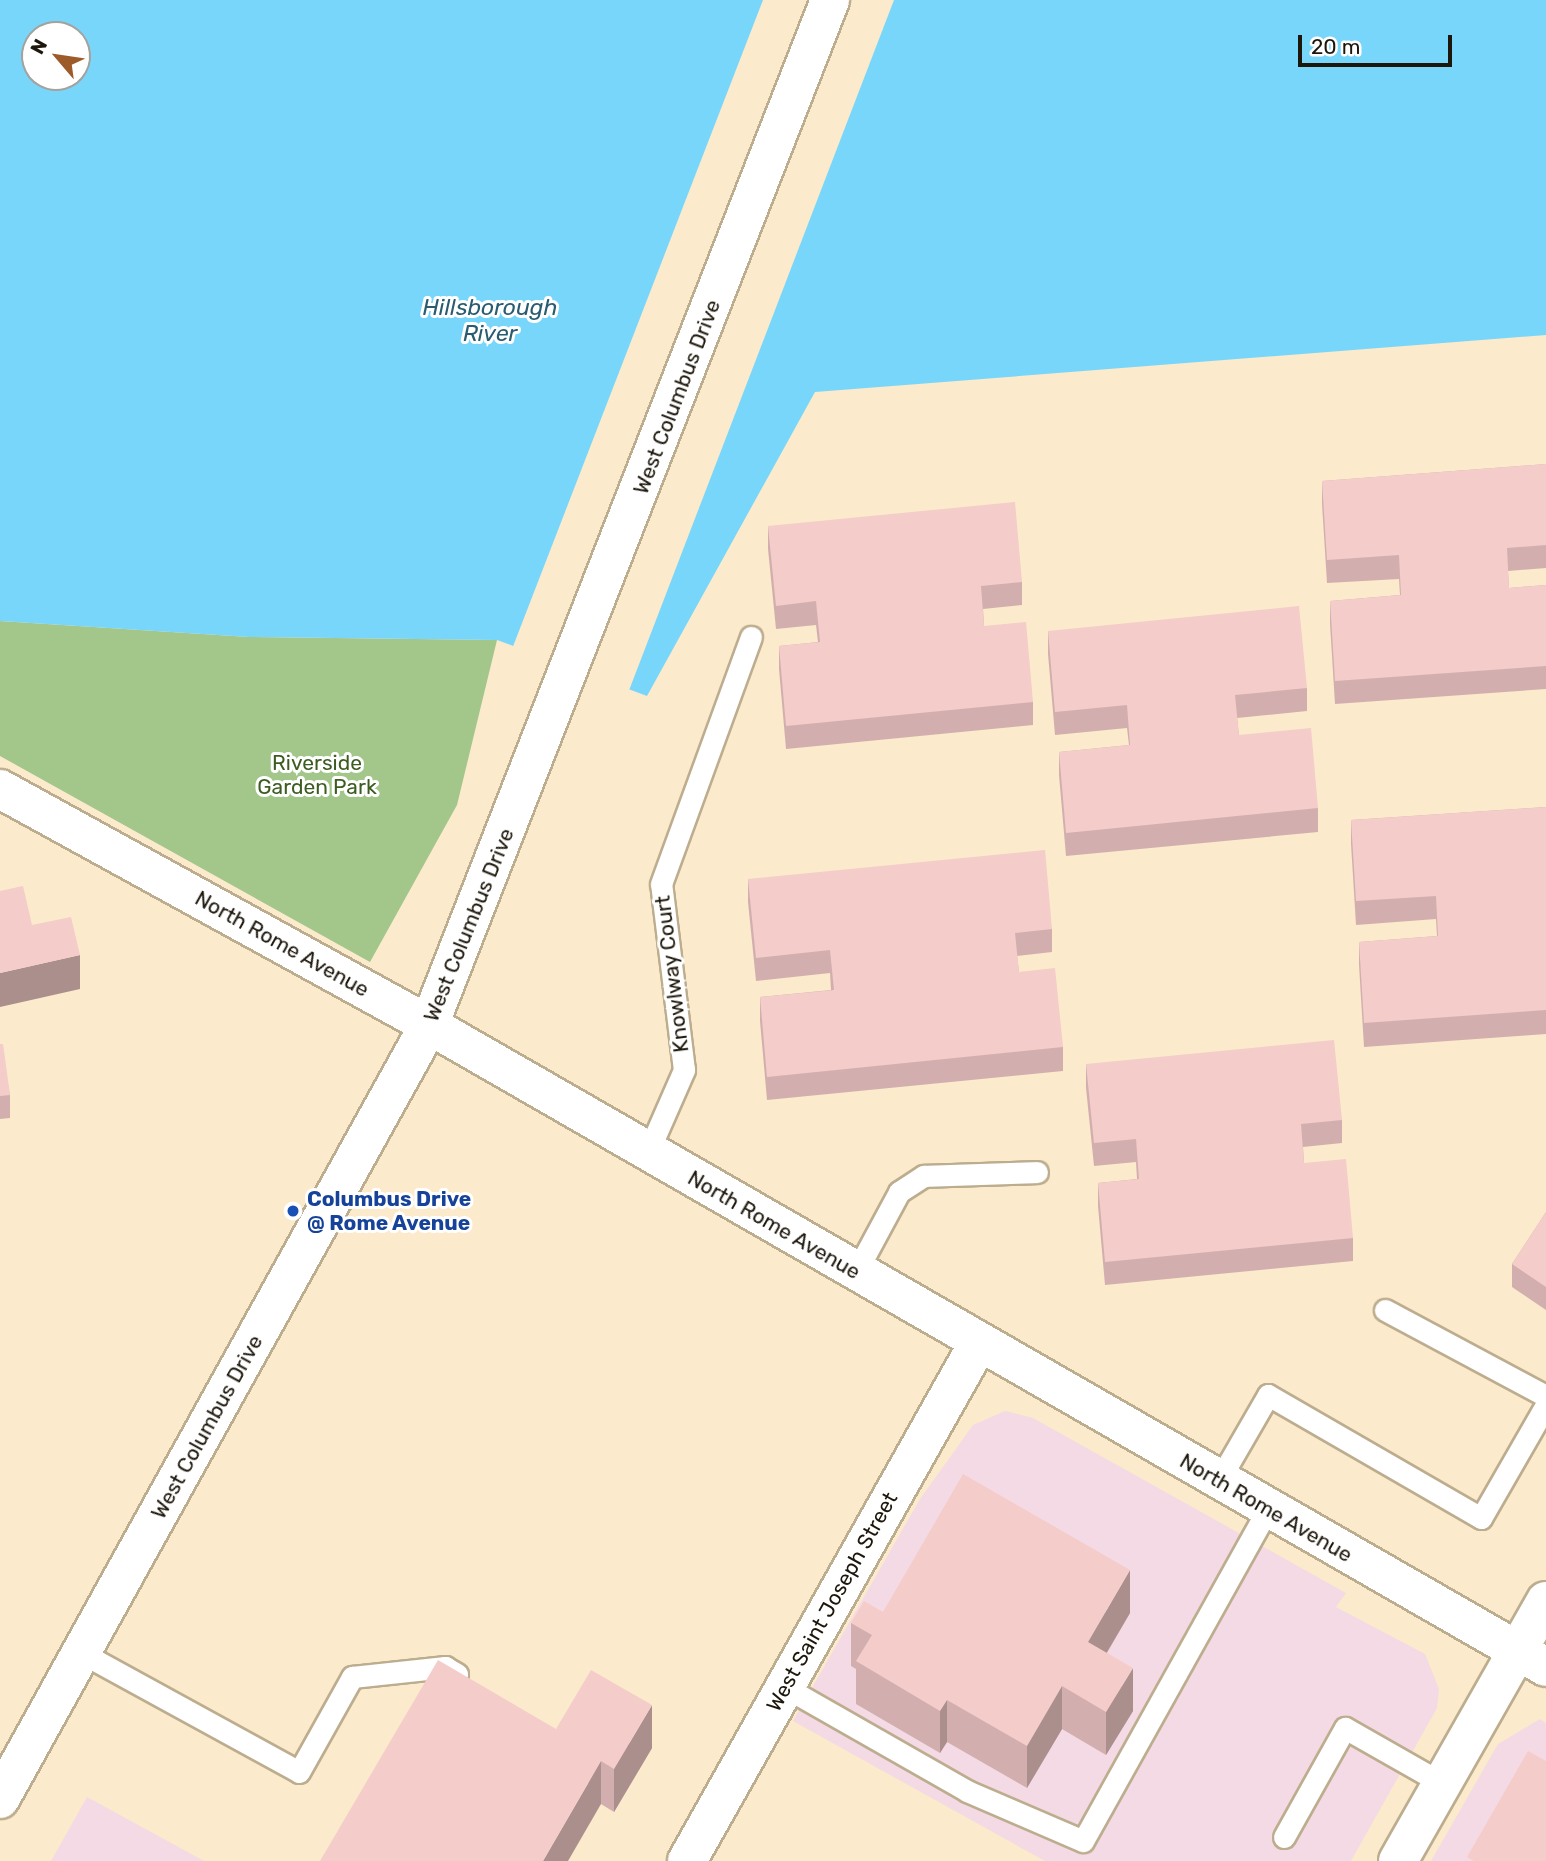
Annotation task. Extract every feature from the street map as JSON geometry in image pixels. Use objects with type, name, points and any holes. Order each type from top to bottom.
[{"type":"street","name":"West Columbus Drive","points":[[0,1799],[429,1025],[540,750],[830,0]]},
{"type":"street","name":"North Rome Avenue","points":[[0,789],[429,1025],[978,1343],[1532,1659]]},
{"type":"street","name":"West Saint Joseph Street","points":[[687,1861],[978,1343]]},
{"type":"street","points":[[1398,1861],[1442,1783],[1532,1659],[1546,1601]]},
{"type":"lane","name":"Knowlway Court","points":[[648,1152],[684,1070],[661,884],[751,637]]},
{"type":"lane","points":[[856,1272],[899,1192],[924,1177],[1037,1171]]},
{"type":"lane","points":[[1385,1310],[1546,1396]]},
{"type":"lane","points":[[1219,1480],[1268,1395],[1481,1518],[1546,1405]]},
{"type":"lane","points":[[785,1687],[967,1791],[1083,1841],[1268,1509]]},
{"type":"lane","points":[[82,1653],[299,1772],[352,1677],[445,1667],[480,1687]]},
{"type":"lane","points":[[1284,1837],[1345,1728],[1442,1783]]},
{"type":"shaded area","points":[[1005,1411],[1033,1418],[1346,1593],[1336,1607],[1425,1654],[1439,1689],[1437,1708],[1351,1861],[1045,1861],[793,1721],[920,1499],[973,1425]]},
{"type":"shaded area","points":[[1540,1719],[1546,1723],[1546,1861],[1431,1861],[1498,1744]]},
{"type":"shaded area","points":[[87,1797],[204,1861],[51,1861]]},
{"type":"green space","name":"Riverside Garden Park","points":[[0,621],[249,637],[497,640],[457,805],[370,962],[0,756]]},
{"type":"water","name":"Hillsborough River","points":[[0,0],[1546,0],[1546,335],[815,392],[647,696],[497,640],[249,637],[0,621]]},
{"type":"pier","points":[[763,0],[894,0],[628,693],[512,649]]},
{"type":"building","points":[[1546,464],[1546,545],[1507,548],[1509,588],[1546,585],[1546,666],[1335,681],[1330,601],[1401,595],[1399,555],[1327,560],[1322,481]]},
{"type":"building","points":[[1015,502],[1022,582],[981,586],[984,626],[1026,622],[1033,702],[786,726],[779,646],[820,642],[816,601],[776,606],[768,526]]},
{"type":"building","points":[[1299,606],[1307,688],[1235,695],[1239,735],[1311,728],[1318,808],[1066,833],[1059,752],[1130,745],[1127,705],[1055,712],[1048,631]]},
{"type":"building","points":[[1546,807],[1546,1010],[1364,1023],[1359,942],[1438,936],[1436,896],[1356,901],[1351,820]]},
{"type":"building","points":[[1045,850],[1052,929],[1015,933],[1019,972],[1055,968],[1063,1047],[767,1077],[760,997],[834,990],[830,950],[756,958],[748,879]]},
{"type":"building","points":[[23,886],[32,925],[71,917],[80,955],[0,973],[0,891]]},
{"type":"building","points":[[1334,1040],[1342,1120],[1301,1124],[1304,1163],[1346,1159],[1353,1238],[1105,1262],[1098,1183],[1139,1179],[1136,1139],[1094,1143],[1086,1064]]},
{"type":"building","points":[[0,1044],[3,1044],[10,1095],[0,1096]]},
{"type":"building","points":[[1546,1212],[1546,1287],[1512,1264]]},
{"type":"building","points":[[963,1474],[1130,1570],[1088,1642],[1133,1668],[1106,1712],[1062,1686],[1027,1746],[947,1700],[940,1711],[856,1661],[872,1635],[851,1623],[864,1601],[883,1612]]},
{"type":"building","points":[[438,1660],[556,1729],[591,1670],[652,1705],[614,1769],[601,1761],[543,1861],[320,1861]]},
{"type":"building","points":[[1528,1751],[1546,1761],[1546,1861],[1474,1861],[1467,1857]]},
{"type":"place","name":"Columbus Drive @ Rome Avenue","points":[[293,1211]]}]
